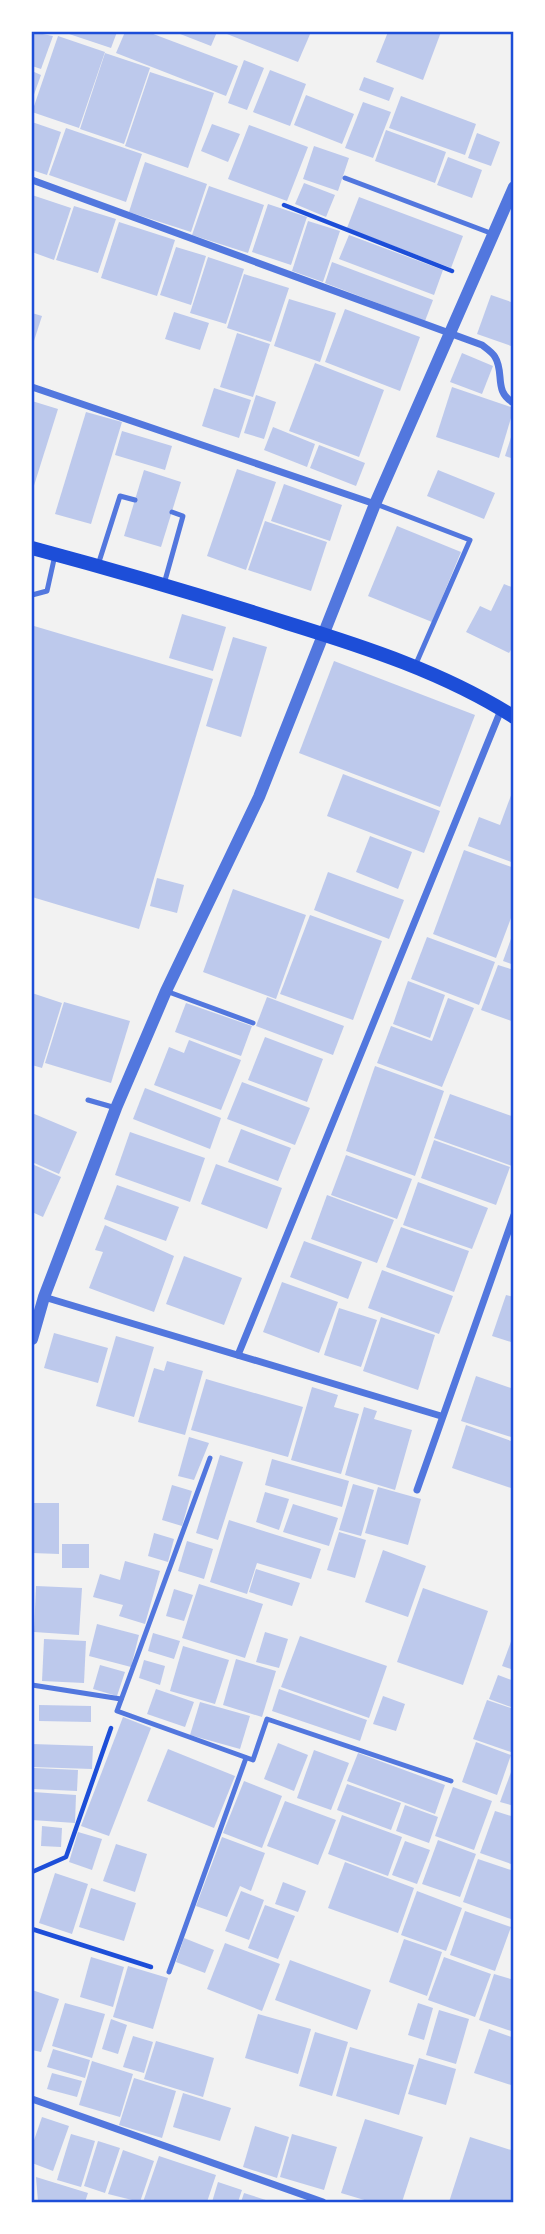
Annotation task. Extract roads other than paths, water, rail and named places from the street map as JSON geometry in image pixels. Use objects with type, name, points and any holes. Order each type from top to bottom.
[{"type":"main road","points":[[32,548],[164,584],[323,634],[415,667],[507,713]]},
{"type":"street","points":[[32,180],[482,345],[496,358],[499,387],[506,399],[513,403]]},
{"type":"street","points":[[32,1339],[44,1297],[116,1108],[166,991],[258,797],[375,504],[512,192]]},
{"type":"street","points":[[32,387],[375,504]]},
{"type":"street","points":[[238,1355],[507,713]]},
{"type":"street","points":[[417,1490],[440,1416],[513,1215]]},
{"type":"street","points":[[44,1297],[440,1416]]},
{"type":"street","points":[[32,2099],[323,2203]]},
{"type":"lane","points":[[345,178],[493,234]]},
{"type":"lane","points":[[97,566],[120,496],[135,500]]},
{"type":"lane","points":[[375,504],[470,540],[415,667]]},
{"type":"lane","points":[[164,584],[183,516],[172,512]]},
{"type":"lane","points":[[32,595],[47,591],[55,554]]},
{"type":"lane","points":[[166,991],[253,1023]]},
{"type":"lane","points":[[88,1100],[116,1108]]},
{"type":"lane","points":[[211,1458],[117,1711],[253,1760],[267,1719],[452,1781]]},
{"type":"lane","points":[[32,1685],[121,1699]]},
{"type":"lane","points":[[169,1972],[246,1758]]}]
